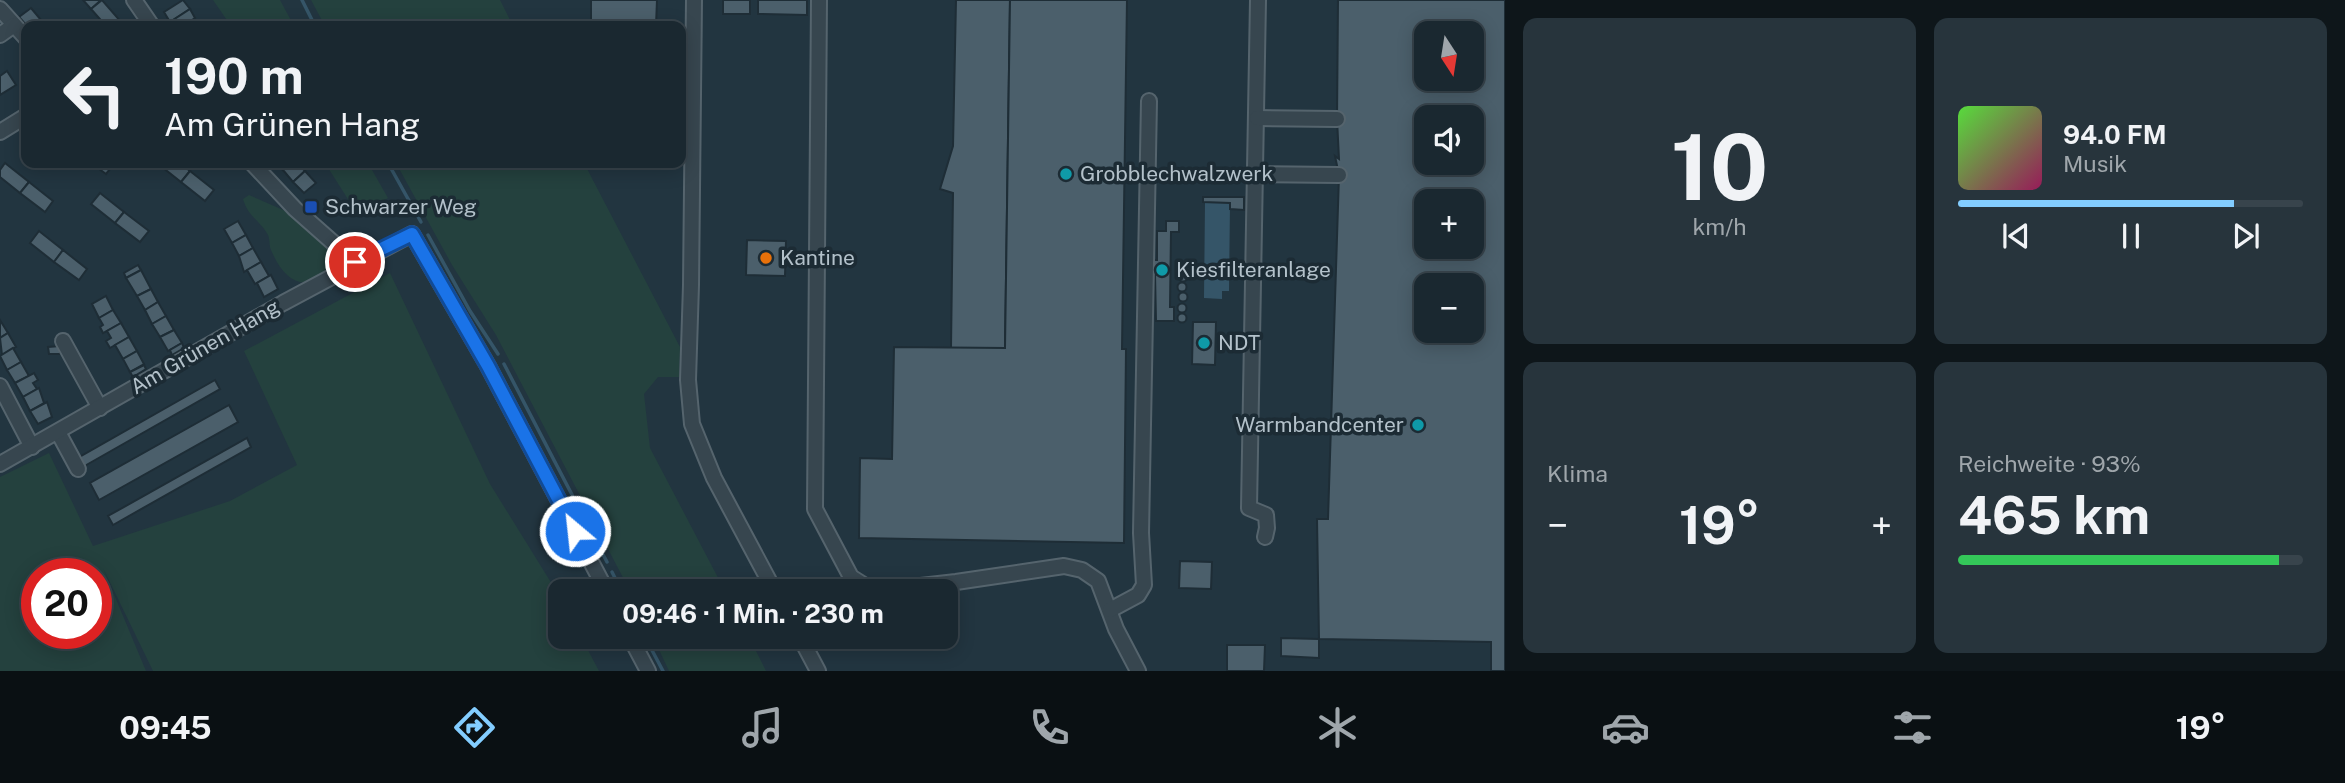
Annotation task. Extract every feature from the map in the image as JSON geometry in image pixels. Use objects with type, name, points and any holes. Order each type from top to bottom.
[{"type":"street","points":[[134,0],[149,21]]},
{"type":"street","points":[[694,0],[688,380],[692,424],[714,478],[768,579]]},
{"type":"street","points":[[819,0],[814,509],[851,577],[870,589],[944,584],[1065,566],[1082,570],[1098,582],[1116,629],[1138,671]]},
{"type":"street","points":[[1258,0],[1249,508],[1266,515],[1265,537]]},
{"type":"street","points":[[0,9],[21,33]]},
{"type":"street","points":[[0,35],[14,25]]},
{"type":"street","points":[[1110,610],[1138,594],[1144,585],[1140,533],[1149,101]]},
{"type":"street","points":[[1257,118],[1337,119]]},
{"type":"street","points":[[0,132],[21,119]]},
{"type":"street","points":[[257,168],[295,209],[355,262]]},
{"type":"street","points":[[1256,174],[1339,175]]},
{"type":"street","name":"Am Grünen Hang","points":[[0,464],[355,262],[412,234],[488,366],[600,579]]},
{"type":"street","points":[[63,341],[100,408]]},
{"type":"street","points":[[0,386],[32,447]]},
{"type":"street","points":[[58,432],[78,469]]},
{"type":"street","points":[[636,649],[648,671]]},
{"type":"street","points":[[806,649],[818,671]]},
{"type":"green space","points":[[213,0],[280,0],[291,21],[228,21]]},
{"type":"green space","points":[[311,0],[500,0],[510,21],[322,21]]},
{"type":"green space","points":[[328,168],[371,168],[388,198],[358,215]]},
{"type":"green space","points":[[399,168],[587,168],[680,347],[679,377],[658,377],[644,394],[650,448],[719,579],[624,579],[496,335],[452,265]]},
{"type":"green space","points":[[249,195],[297,216],[336,250],[336,264],[317,280],[299,282],[291,278],[277,262],[265,230],[245,205],[243,199]]},
{"type":"green space","points":[[390,273],[490,484],[549,579],[548,649],[587,649],[599,671],[153,671],[112,587],[112,558],[21,558],[21,649],[112,649],[112,590],[146,671],[0,671],[0,477],[49,453],[93,546],[230,501],[297,465],[244,351]]},
{"type":"green space","points":[[659,649],[755,649],[766,671],[669,671]]},
{"type":"water","points":[[1205,202],[1230,203],[1229,291],[1222,291],[1222,299],[1204,298]]},
{"type":"building","points":[[83,0],[101,0],[91,9]]},
{"type":"building","points":[[102,0],[120,21],[102,21],[91,9]]},
{"type":"building","points":[[183,0],[190,9],[172,21],[164,12]]},
{"type":"building","points":[[591,0],[657,0],[656,21],[591,21]]},
{"type":"building","points":[[723,0],[750,0],[750,14],[723,14]]},
{"type":"building","points":[[758,0],[807,0],[807,15],[758,14]]},
{"type":"building","points":[[956,0],[1010,0],[1005,348],[951,348],[953,193],[940,189],[953,146]]},
{"type":"building","name":"Grobblechwalzwerk","points":[[1010,0],[1127,0],[1122,349],[1126,349],[1124,543],[859,538],[860,458],[892,459],[894,347],[1005,348]]},
{"type":"building","name":"Warmbandcenter","points":[[1338,0],[1505,0],[1505,671],[1491,671],[1491,642],[1319,639],[1317,519],[1328,519],[1339,175],[1335,156],[1339,159]]},
{"type":"building","points":[[31,8],[42,21],[23,21],[19,17]]},
{"type":"building","points":[[190,9],[195,18],[190,21],[172,21]]},
{"type":"building","points":[[7,71],[16,85],[0,95],[0,76]]},
{"type":"building","points":[[5,163],[29,182],[20,193],[0,177],[0,170]]},
{"type":"building","points":[[98,168],[111,168],[106,174]]},
{"type":"building","points":[[163,168],[186,168],[190,171],[181,182]]},
{"type":"building","points":[[302,168],[305,171],[293,182],[283,170]]},
{"type":"building","points":[[190,171],[214,190],[205,201],[181,182]]},
{"type":"building","points":[[305,171],[316,183],[304,193],[293,182]]},
{"type":"building","points":[[29,182],[53,201],[45,212],[20,193]]},
{"type":"building","points":[[100,193],[124,212],[115,223],[91,204]]},
{"type":"building","points":[[1203,197],[1244,197],[1244,210],[1230,209],[1230,203],[1203,202]]},
{"type":"building","points":[[124,212],[149,231],[140,242],[115,223]]},
{"type":"building","points":[[238,221],[246,235],[232,243],[224,229]]},
{"type":"building","name":"Kiesfilteranlage","points":[[1166,221],[1179,221],[1179,232],[1171,232],[1170,307],[1174,307],[1174,321],[1156,321],[1152,260],[1157,260],[1157,231],[1166,231]]},
{"type":"building","points":[[39,231],[63,250],[54,262],[30,243]]},
{"type":"building","points":[[246,235],[253,248],[239,256],[232,243]]},
{"type":"building","name":"Kantine","points":[[747,240],[786,241],[785,276],[746,275]]},
{"type":"building","points":[[253,248],[261,262],[244,272],[239,256]]},
{"type":"building","points":[[63,250],[87,269],[79,280],[54,262]]},
{"type":"building","points":[[261,262],[269,276],[255,284],[247,270]]},
{"type":"building","points":[[138,265],[141,270],[126,278],[124,273]]},
{"type":"building","points":[[141,270],[151,289],[137,296],[126,278]]},
{"type":"building","points":[[1183,272],[1188,277],[1183,282],[1178,277]]},
{"type":"building","points":[[271,275],[278,289],[264,297],[257,283]]},
{"type":"building","points":[[1182,282],[1187,287],[1182,292],[1177,287]]},
{"type":"building","points":[[151,289],[158,302],[145,310],[137,296]]},
{"type":"building","points":[[1183,292],[1188,297],[1183,302],[1178,297]]},
{"type":"building","points":[[106,296],[113,310],[99,318],[92,304]]},
{"type":"building","points":[[158,302],[166,316],[152,324],[145,310]]},
{"type":"building","points":[[1182,303],[1187,308],[1182,313],[1177,308]]},
{"type":"building","points":[[113,310],[121,323],[103,333],[99,318]]},
{"type":"building","points":[[1182,313],[1187,318],[1182,323],[1177,318]]},
{"type":"building","points":[[166,316],[174,330],[160,337],[152,324]]},
{"type":"building","points":[[0,320],[8,333],[0,338]]},
{"type":"building","name":"NDT","points":[[1193,322],[1216,322],[1215,365],[1192,364]]},
{"type":"building","points":[[121,323],[129,337],[110,348],[106,341],[111,338],[107,331]]},
{"type":"building","points":[[174,330],[182,343],[168,351],[160,337]]},
{"type":"building","points":[[8,333],[16,347],[2,355],[0,338]]},
{"type":"building","points":[[129,337],[137,351],[123,359],[115,345]]},
{"type":"building","points":[[182,343],[184,348],[172,355],[170,350]]},
{"type":"building","points":[[60,346],[60,354],[49,354],[48,347]]},
{"type":"building","points":[[13,348],[21,362],[7,370],[0,356]]},
{"type":"building","points":[[137,351],[144,364],[130,372],[123,359]]},
{"type":"building","points":[[21,362],[29,376],[15,383],[7,370]]},
{"type":"building","points":[[144,365],[146,369],[133,377],[130,372]]},
{"type":"building","points":[[34,373],[38,380],[33,383],[37,389],[23,397],[15,383]]},
{"type":"building","points":[[215,380],[220,389],[81,468],[76,459]]},
{"type":"building","points":[[39,388],[44,403],[30,411],[23,397]]},
{"type":"building","points":[[47,402],[52,417],[38,424],[30,411]]},
{"type":"building","points":[[229,405],[238,422],[99,500],[90,483]]},
{"type":"building","points":[[247,438],[251,447],[113,525],[108,516]]},
{"type":"building","points":[[1180,561],[1212,562],[1211,589],[1179,588]]},
{"type":"building","points":[[1281,638],[1319,639],[1319,658],[1281,656]]},
{"type":"building","points":[[1227,645],[1265,645],[1264,671],[1227,671]]},
{"type":"waterway","points":[[302,0],[312,21]]},
{"type":"waterway","points":[[391,168],[421,222]]},
{"type":"waterway","points":[[428,235],[470,311],[498,354]]},
{"type":"waterway","points":[[504,364],[607,562]]},
{"type":"waterway","points":[[612,572],[616,579]]},
{"type":"waterway","points":[[651,649],[663,671]]},
{"type":"place","name":"Grobblechwalzwerk","points":[[1066,174]]},
{"type":"place","name":"Schwarzer Weg","points":[[311,207]]},
{"type":"place","name":"Kantine","points":[[766,258]]},
{"type":"place","name":"Kiesfilteranlage","points":[[1162,270]]},
{"type":"place","name":"NDT","points":[[1204,343]]},
{"type":"place","name":"Warmbandcenter","points":[[1418,425]]},
{"type":"route","points":[[355,262],[412,234],[488,366],[575,531]]}]
